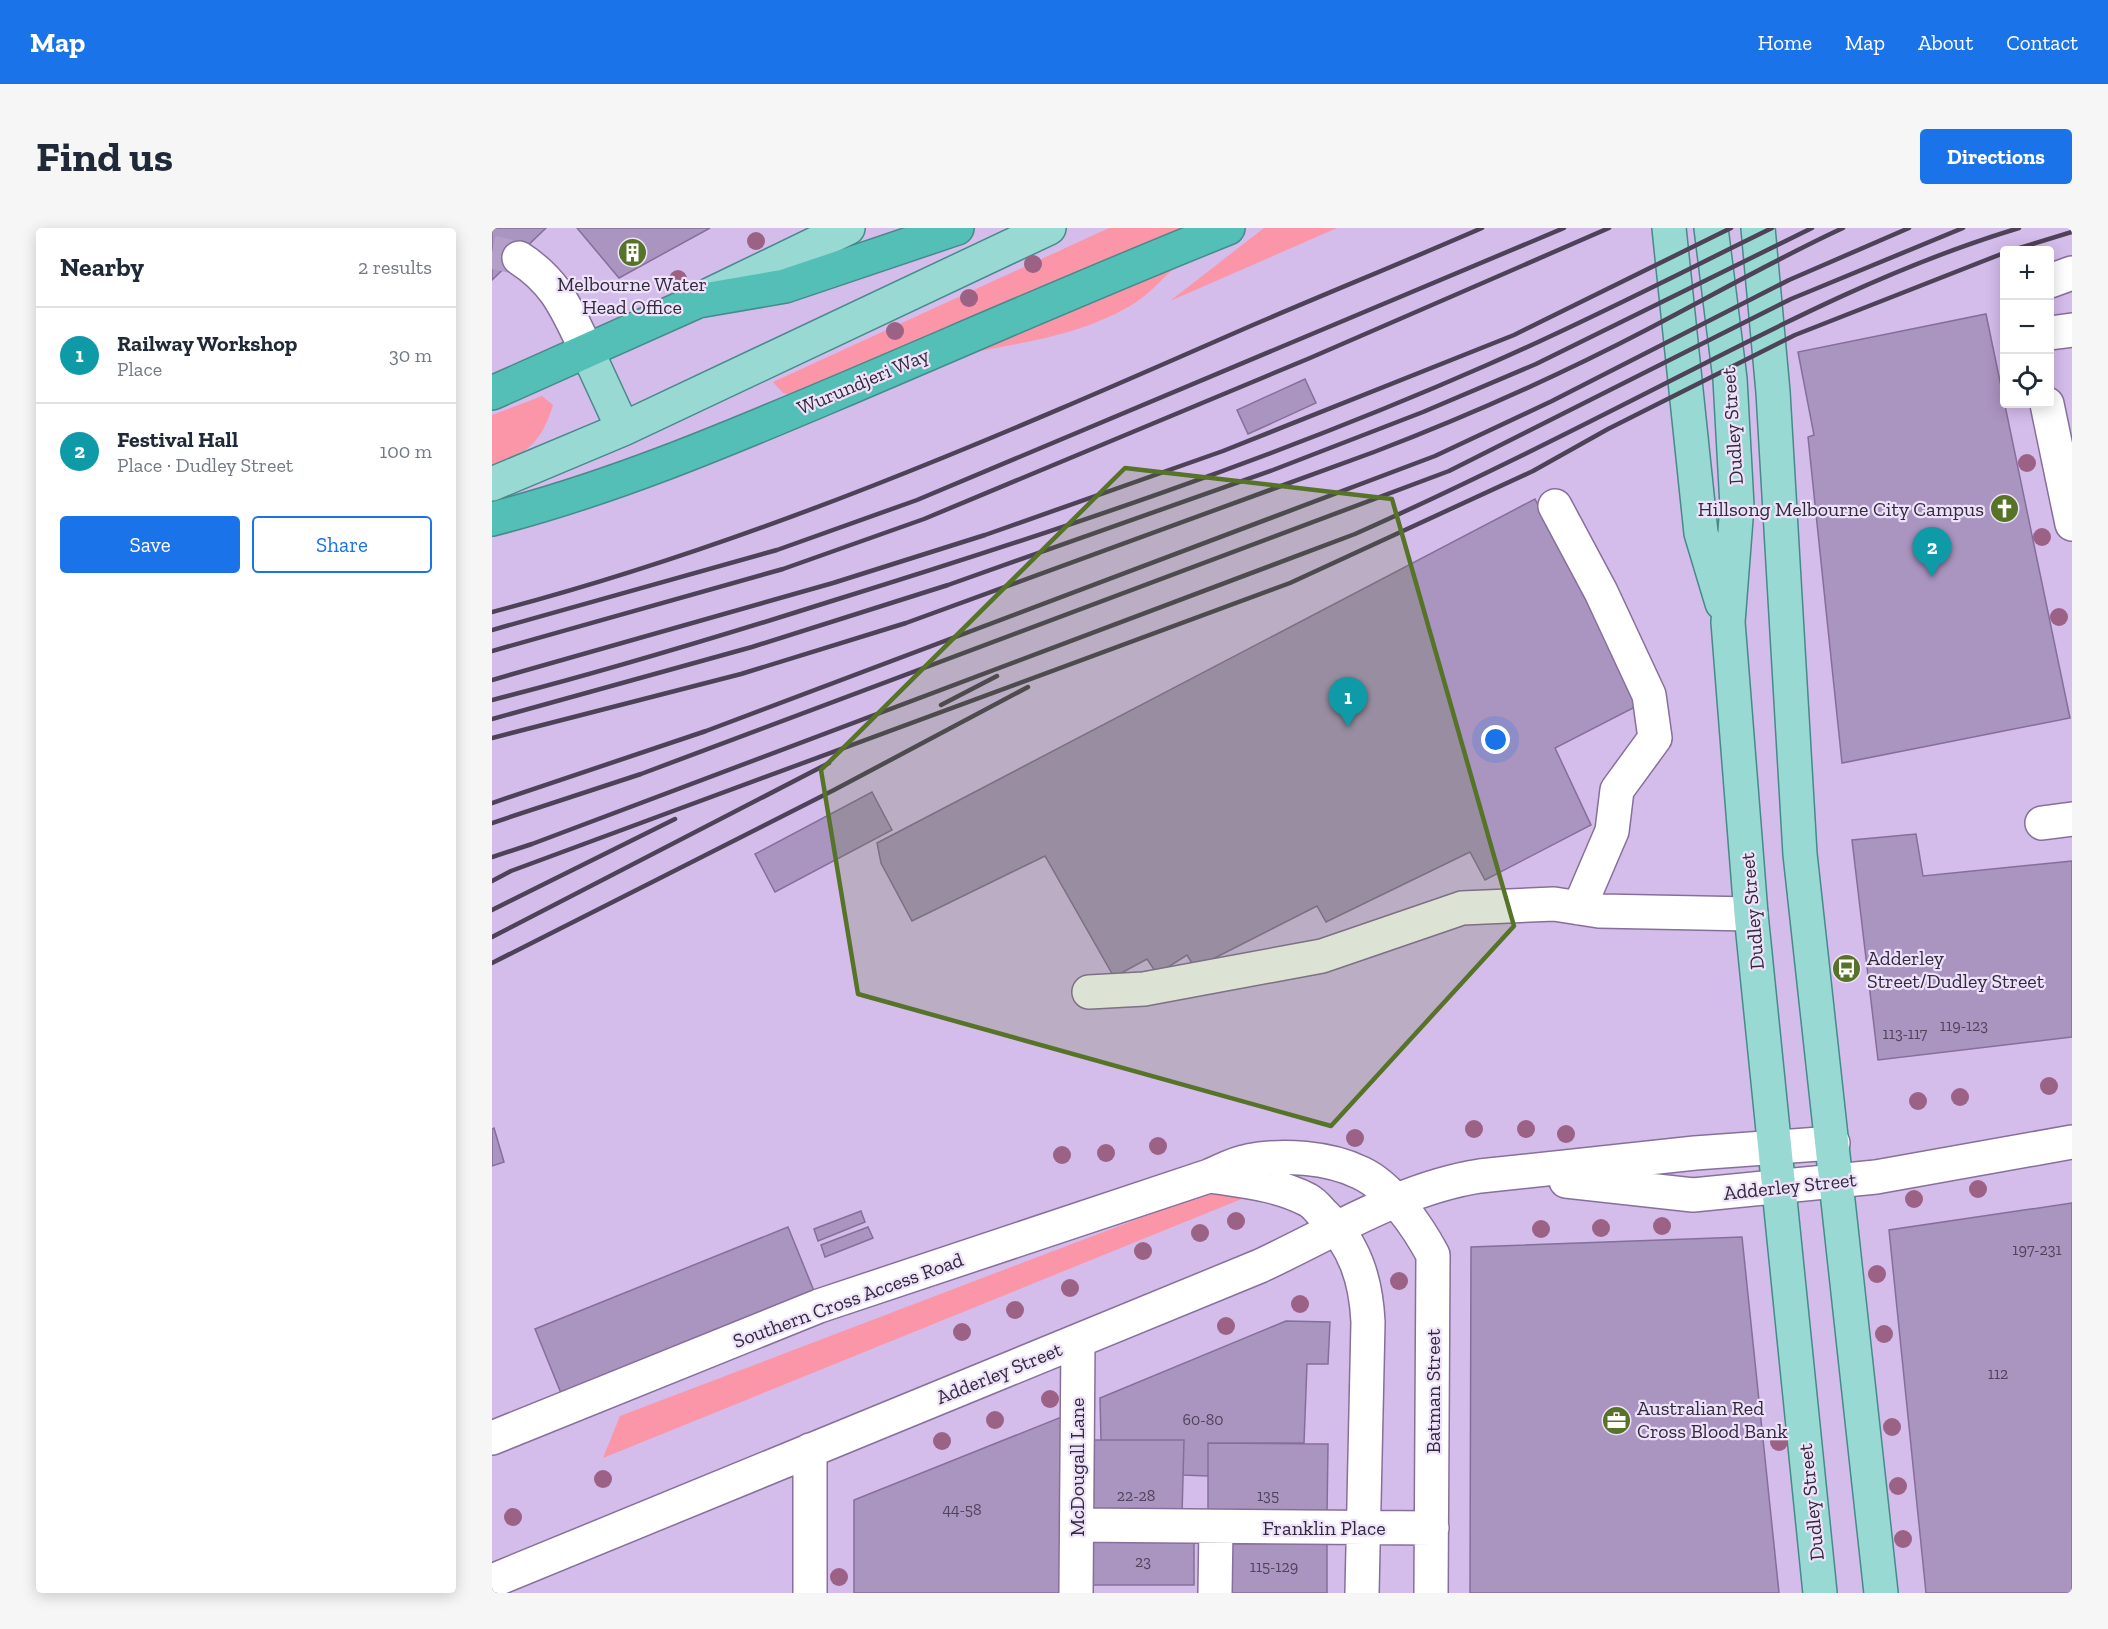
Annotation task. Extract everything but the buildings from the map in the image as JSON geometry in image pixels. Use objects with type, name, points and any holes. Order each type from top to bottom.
[{"type":"highway","name":"Wurundjeri Way","points":[[492,519],[552,504],[764,423],[1118,271],[1228,228]]},
{"type":"highway","points":[[492,393],[698,301],[785,286],[954,229]]},
{"type":"main road","points":[[698,301],[848,228]]},
{"type":"main road","points":[[492,484],[623,429],[1049,228]]},
{"type":"main road","points":[[1670,228],[1701,533],[1728,622]]},
{"type":"main road","name":"Dudley Street","points":[[1711,228],[1730,379],[1737,506],[1728,622],[1751,914],[1820,1593]]},
{"type":"main road","points":[[1758,228],[1773,392],[1800,854],[1881,1593]]},
{"type":"main road","points":[[586,351],[623,429]]},
{"type":"street","points":[[519,258],[546,278],[555,290],[567,308],[586,351]]},
{"type":"street","points":[[2054,279],[2072,273]]},
{"type":"street","points":[[2054,332],[2072,330]]},
{"type":"street","points":[[2049,408],[2064,442],[2072,524]]},
{"type":"street","points":[[1555,506],[1601,592],[1649,695],[1655,738],[1617,790],[1612,831],[1579,908]]},
{"type":"street","points":[[1089,992],[1144,989],[1322,956],[1462,908],[1554,904],[1599,911],[1751,914]]},
{"type":"street","name":"Adderley Street","points":[[1506,1174],[1693,1196],[1837,1182],[2072,1142]]},
{"type":"street","name":"Adderley Street","points":[[492,1581],[1260,1266],[1396,1202],[1461,1178],[1695,1153],[1776,1149],[1833,1143]]},
{"type":"street","name":"Southern Cross Access Road","points":[[492,1438],[819,1306],[1209,1176],[1246,1161],[1278,1157],[1327,1162],[1362,1173],[1396,1202]]},
{"type":"street","name":"Southern Cross Access Road","points":[[1209,1176],[1260,1184],[1309,1201],[1339,1229]]},
{"type":"street","name":"Batman Street","points":[[1396,1202],[1417,1225],[1433,1255],[1431,1593]]},
{"type":"street","points":[[1339,1229],[1356,1256],[1367,1304],[1362,1593]]},
{"type":"street","name":"McDougall Lane","points":[[1076,1593],[1078,1341]]},
{"type":"street","points":[[810,1450],[810,1593]]},
{"type":"street","name":"Franklin Place","points":[[1077,1525],[1432,1528]]},
{"type":"street","points":[[1215,1593],[1216,1527]]},
{"type":"highlighted area","points":[[1125,468],[1392,499],[1514,926],[1331,1126],[858,994],[821,770]]},
{"type":"shaded area","points":[[1109,228],[1235,228],[1186,259],[1136,302],[1087,326],[1042,339],[933,362],[807,399],[783,393],[773,382]]},
{"type":"shaded area","points":[[1264,228],[1337,228],[1170,301]]},
{"type":"shaded area","points":[[542,396],[553,405],[538,438],[524,451],[492,466],[492,415]]},
{"type":"shaded area","points":[[1203,1194],[1249,1196],[603,1458],[620,1416]]},
{"type":"tunnel","points":[[492,252],[519,258]]},
{"type":"railway","points":[[492,612],[589,585],[685,554],[875,485],[1482,228]]},
{"type":"railway","points":[[492,630],[777,550],[917,500],[1564,228]]},
{"type":"railway","points":[[492,651],[783,569],[924,519],[1310,358],[1609,228]]},
{"type":"railway","points":[[492,680],[833,583],[985,535],[1223,451],[1514,335],[1731,228]]},
{"type":"railway","points":[[492,700],[664,653],[918,574],[1082,520],[1246,462],[1407,399],[1523,349],[1772,228]]},
{"type":"railway","points":[[492,719],[752,647],[948,585],[1273,470],[1423,412],[1536,364],[1812,228]]},
{"type":"railway","points":[[492,738],[741,674],[906,623],[1374,452],[1479,409],[1581,363],[1843,228]]},
{"type":"railway","points":[[492,803],[706,731],[1435,456],[1552,401],[1789,280],[1909,228]]},
{"type":"railway","points":[[492,823],[641,774],[1449,471],[1791,299],[1963,228]]},
{"type":"railway","points":[[492,857],[532,844],[1355,534],[1515,459],[1758,336],[1843,296],[1930,259],[2019,228]]},
{"type":"railway","points":[[2026,246],[2072,232]]},
{"type":"railway","points":[[492,881],[511,871],[1290,583],[1533,471],[1608,429],[1795,335],[2000,255]]},
{"type":"railway","points":[[941,705],[997,676]]},
{"type":"railway","points":[[492,963],[834,790],[1028,687]]},
{"type":"railway","points":[[492,937],[829,763]]},
{"type":"railway","points":[[492,910],[675,819]]},
{"type":"place","name":"Melbourne Water Head Office","points":[[632,253]]},
{"type":"place","name":"Hillsong Melbourne City Campus","points":[[2005,509]]},
{"type":"place","name":"Festival Hall","points":[[1932,577]]},
{"type":"place","name":"Railway Workshop","points":[[1348,727]]},
{"type":"place","name":"Adderley Street/Dudley Street","points":[[1846,969]]},
{"type":"place","name":"Australian Red Cross Blood Bank","points":[[1616,1420]]}]
